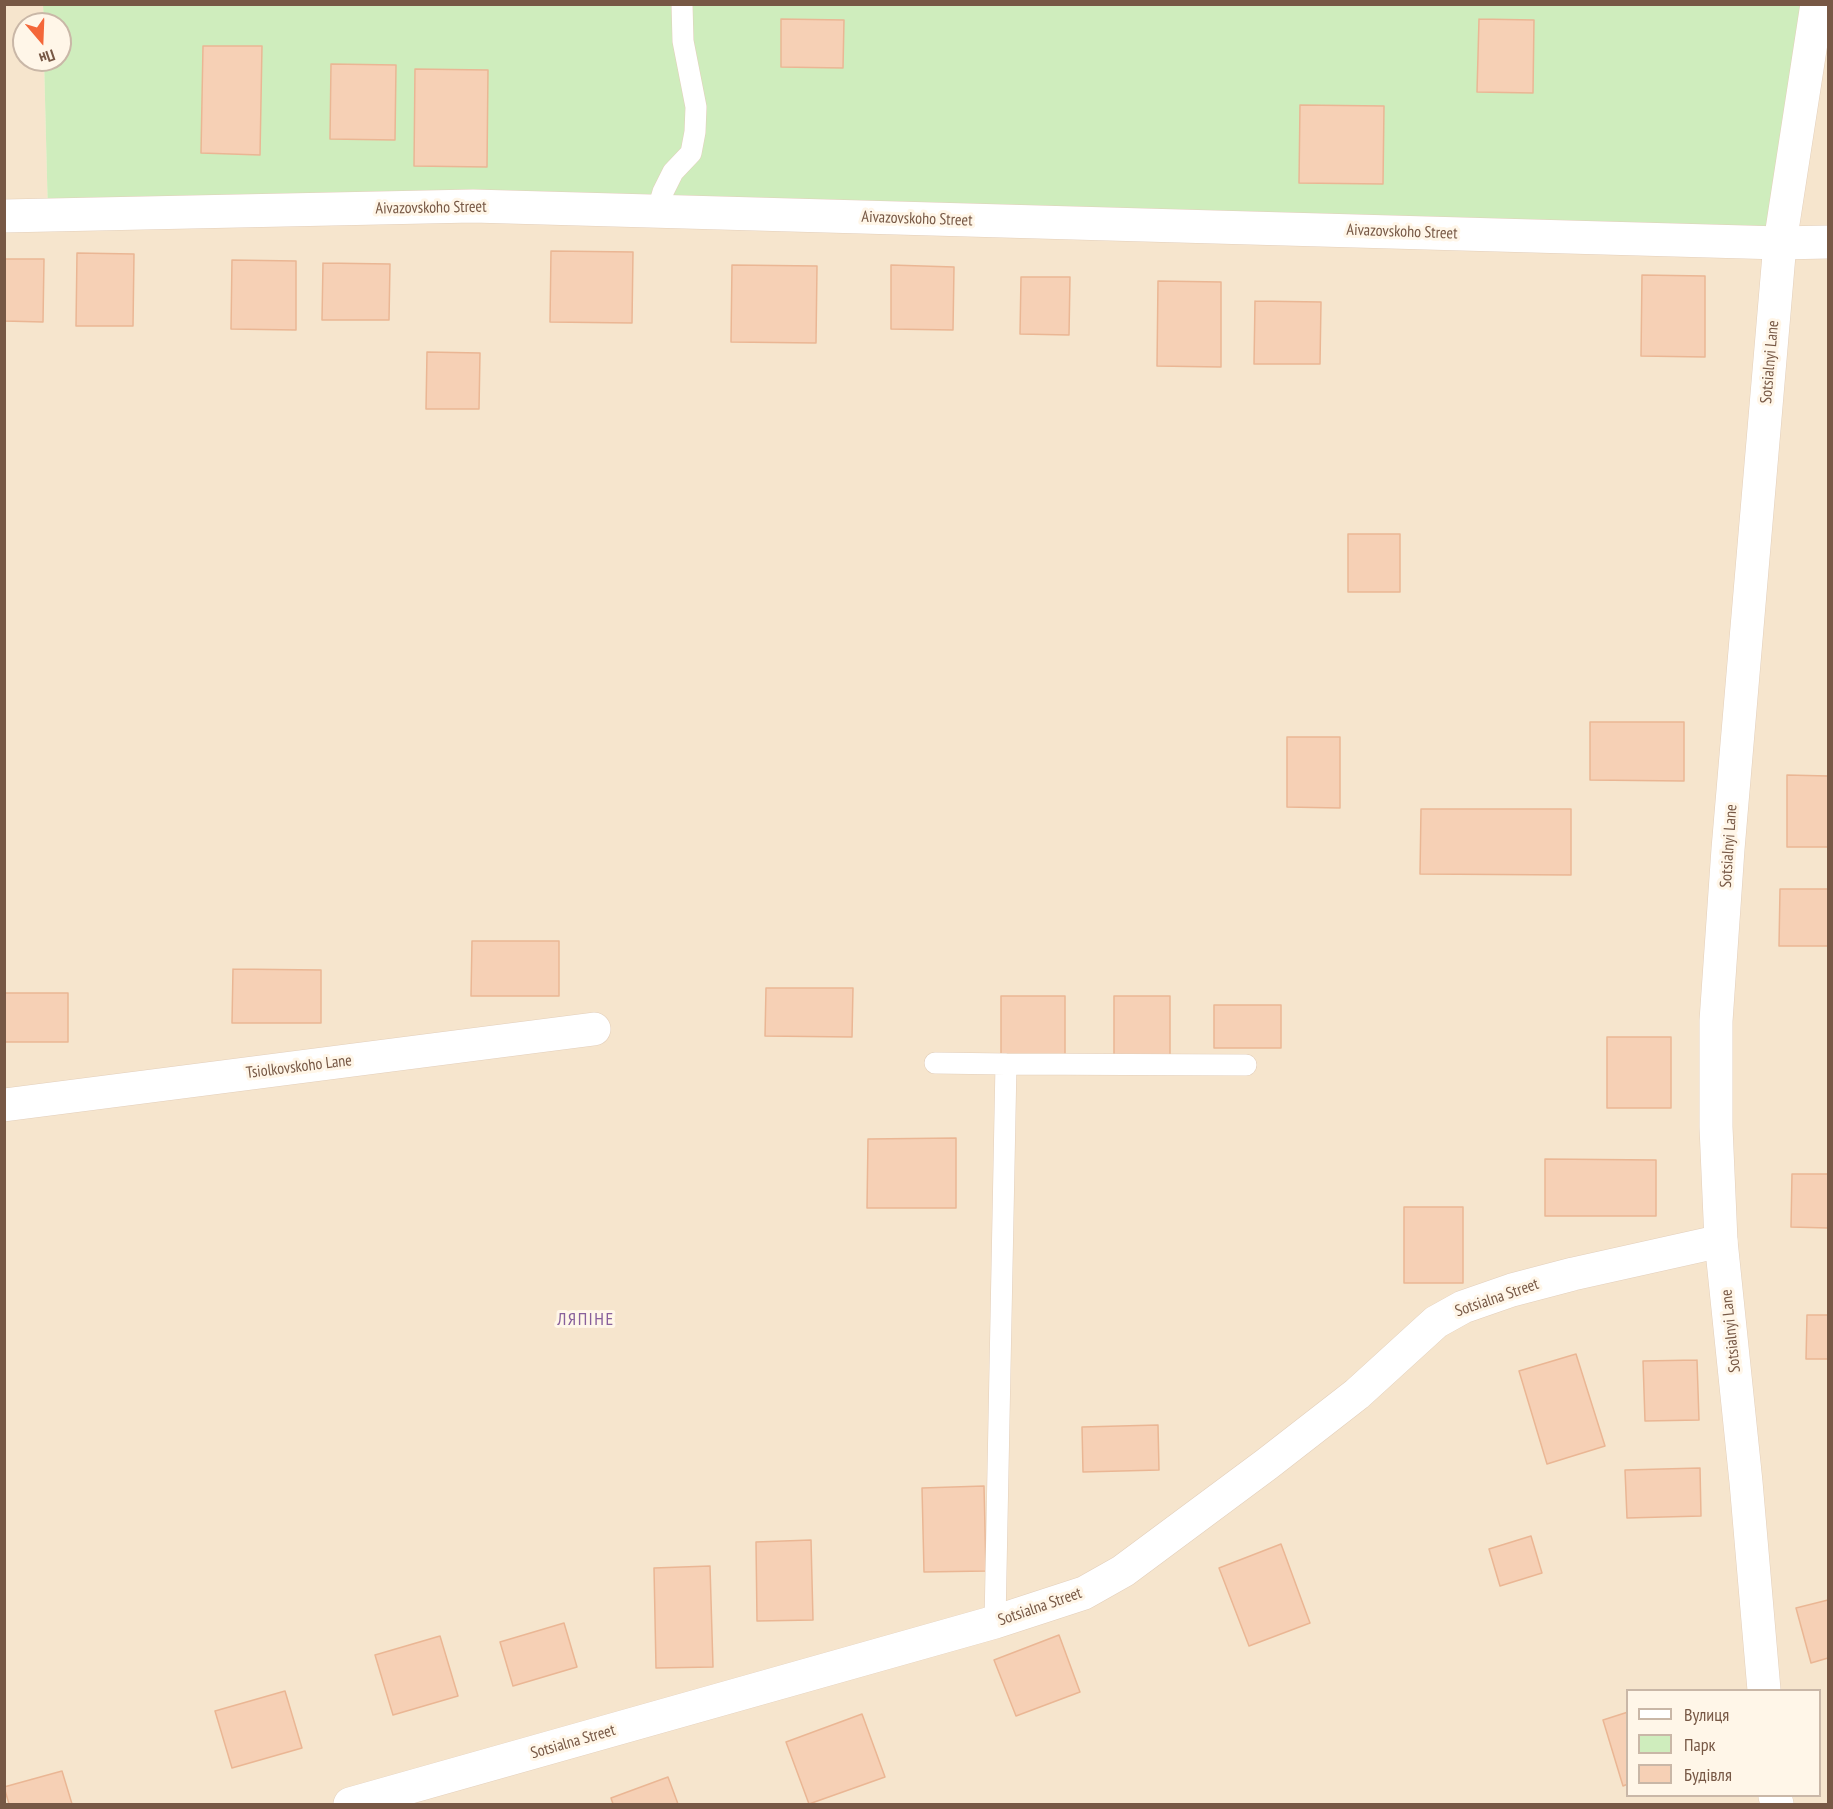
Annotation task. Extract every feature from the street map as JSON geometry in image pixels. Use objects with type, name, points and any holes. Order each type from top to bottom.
[{"type":"street","name":"Sotsialnyi Lane","points":[[1764,1689],[1746,1482],[1721,1241],[1716,1127],[1716,1021],[1728,849],[1780,243],[1817,4]]},
{"type":"street","name":"Aivazovskoho Street","points":[[4,216],[473,206],[1780,243],[1828,242]]},
{"type":"street","name":"Tsiolkovskoho Lane","points":[[4,1105],[594,1029]]},
{"type":"street","name":"Sotsialna Street","points":[[350,1804],[995,1622],[1084,1593],[1124,1571],[1357,1394],[1436,1322],[1463,1307],[1512,1290],[1573,1274],[1721,1241]]},
{"type":"lane","points":[[657,212],[663,192],[673,172],[691,153],[695,132],[696,107],[683,41],[682,4]]},
{"type":"lane","points":[[935,1063],[1246,1065]]},
{"type":"lane","points":[[995,1622],[1006,1064]]},
{"type":"shaded area","points":[[5,5],[43,5],[43,12],[12,12],[12,72],[44,72],[48,216],[1828,5],[1828,1804],[5,1804]]},
{"type":"green space","points":[[43,5],[1817,5],[1780,243],[656,212],[48,216],[44,72],[72,72],[72,12],[43,12]]},
{"type":"building","points":[[781,19],[844,20],[843,68],[781,67]]},
{"type":"building","points":[[1479,19],[1534,20],[1533,93],[1477,92]]},
{"type":"building","points":[[203,46],[262,46],[260,155],[201,153]]},
{"type":"building","points":[[331,64],[396,65],[395,140],[330,139]]},
{"type":"building","points":[[415,69],[488,70],[487,167],[414,166]]},
{"type":"building","points":[[1300,105],[1384,106],[1383,184],[1299,183]]},
{"type":"building","points":[[551,251],[633,252],[632,323],[550,322]]},
{"type":"building","points":[[77,253],[134,254],[133,326],[76,326]]},
{"type":"building","points":[[4,259],[44,259],[43,322],[4,321]]},
{"type":"building","points":[[232,260],[296,261],[296,330],[231,329]]},
{"type":"building","points":[[323,263],[390,264],[389,320],[322,320]]},
{"type":"building","points":[[732,265],[817,266],[816,343],[731,342]]},
{"type":"building","points":[[891,265],[954,267],[953,330],[891,329]]},
{"type":"building","points":[[1642,275],[1705,276],[1705,357],[1641,356]]},
{"type":"building","points":[[1021,277],[1070,277],[1069,335],[1020,334]]},
{"type":"building","points":[[1158,281],[1221,282],[1221,367],[1157,366]]},
{"type":"building","points":[[1255,301],[1321,302],[1320,364],[1254,364]]},
{"type":"building","points":[[427,352],[480,353],[479,409],[426,409]]},
{"type":"building","points":[[1348,534],[1400,534],[1400,592],[1348,592]]},
{"type":"building","points":[[1590,722],[1684,722],[1684,781],[1590,780]]},
{"type":"building","points":[[1287,737],[1340,737],[1340,808],[1287,807]]},
{"type":"building","points":[[1787,775],[1828,776],[1828,847],[1787,847]]},
{"type":"building","points":[[1421,809],[1571,809],[1571,875],[1420,874]]},
{"type":"building","points":[[1780,889],[1828,889],[1828,946],[1779,946]]},
{"type":"building","points":[[472,941],[559,941],[559,996],[471,996]]},
{"type":"building","points":[[233,969],[321,970],[321,1023],[232,1023]]},
{"type":"building","points":[[766,988],[853,988],[852,1037],[765,1036]]},
{"type":"building","points":[[4,993],[68,993],[68,1042],[4,1042]]},
{"type":"building","points":[[1001,996],[1065,996],[1065,1056],[1001,1056]]},
{"type":"building","points":[[1114,996],[1170,996],[1170,1057],[1114,1057]]},
{"type":"building","points":[[1214,1005],[1281,1005],[1281,1048],[1214,1048]]},
{"type":"building","points":[[1607,1037],[1671,1037],[1671,1108],[1607,1108]]},
{"type":"building","points":[[956,1138],[956,1208],[867,1208],[868,1139]]},
{"type":"building","points":[[1545,1159],[1656,1160],[1656,1216],[1545,1216]]},
{"type":"building","points":[[1792,1174],[1828,1174],[1828,1228],[1791,1227]]},
{"type":"building","points":[[1404,1207],[1463,1207],[1463,1283],[1404,1283]]},
{"type":"building","points":[[1807,1315],[1828,1315],[1828,1359],[1806,1359]]},
{"type":"building","points":[[1576,1354],[1605,1446],[1547,1464],[1519,1371]]},
{"type":"building","points":[[1697,1360],[1699,1420],[1645,1421],[1643,1361]]},
{"type":"building","points":[[1158,1425],[1159,1470],[1083,1472],[1082,1427]]},
{"type":"building","points":[[1700,1468],[1701,1516],[1627,1518],[1625,1470]]},
{"type":"building","points":[[984,1486],[986,1571],[924,1572],[922,1488]]},
{"type":"building","points":[[1531,1536],[1542,1573],[1500,1586],[1489,1549]]},
{"type":"building","points":[[811,1540],[813,1620],[757,1621],[756,1542]]},
{"type":"building","points":[[1281,1544],[1310,1623],[1249,1646],[1219,1568]]},
{"type":"building","points":[[710,1566],[713,1667],[656,1668],[654,1568]]},
{"type":"building","points":[[1828,1600],[1828,1658],[1811,1663],[1796,1608]]},
{"type":"building","points":[[564,1623],[577,1667],[513,1686],[500,1642]]},
{"type":"building","points":[[1059,1635],[1080,1692],[1016,1716],[994,1660]]},
{"type":"building","points":[[440,1636],[458,1696],[393,1715],[375,1655]]},
{"type":"building","points":[[285,1691],[302,1748],[232,1768],[215,1711]]},
{"type":"building","points":[[1626,1713],[1626,1785],[1623,1786],[1603,1720]]},
{"type":"building","points":[[862,1714],[885,1777],[809,1804],[786,1742]]},
{"type":"building","points":[[62,1771],[72,1804],[9,1804],[4,1787]]},
{"type":"building","points":[[668,1777],[678,1804],[613,1804],[611,1798]]},
{"type":"district","name":"ЛЯПІНЕ","points":[[586,1320]]}]
